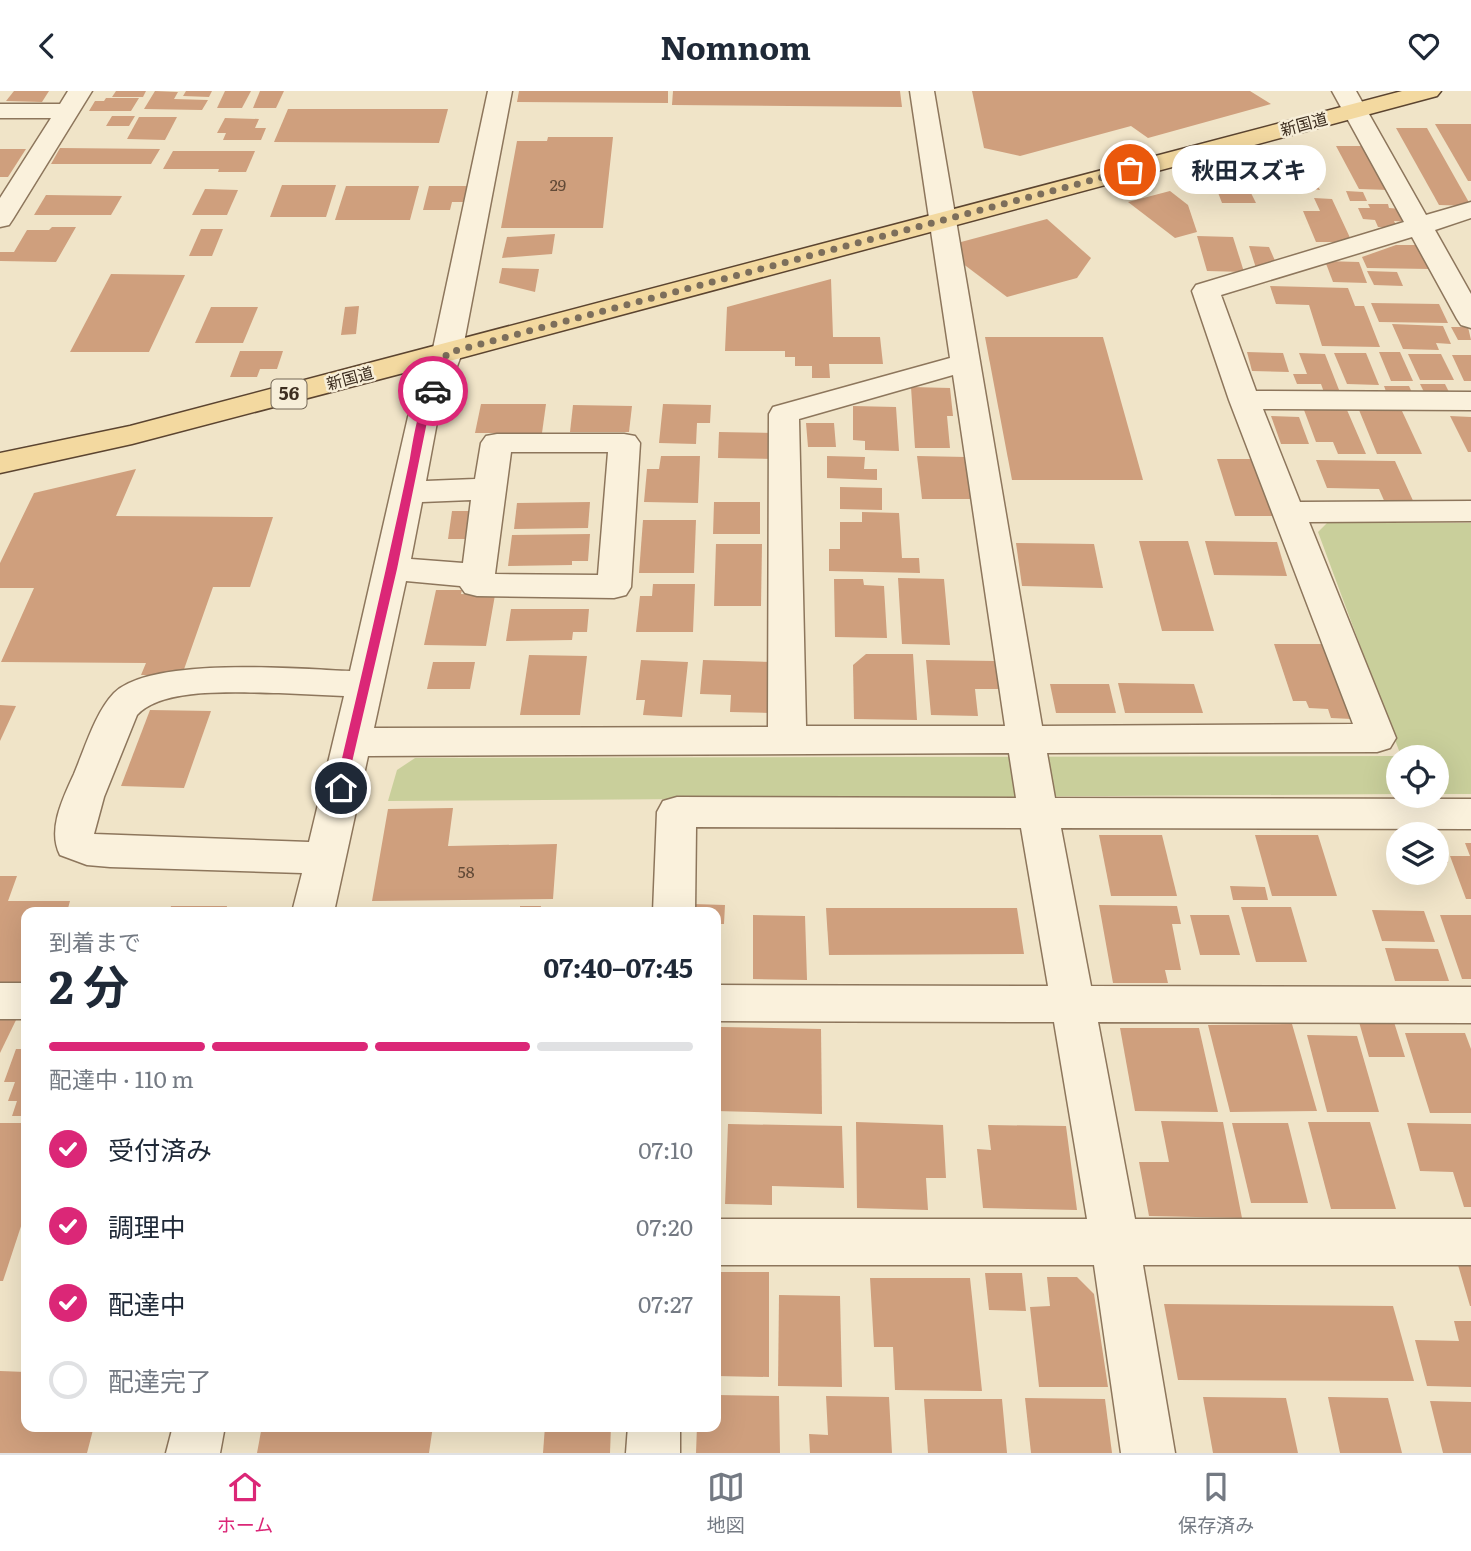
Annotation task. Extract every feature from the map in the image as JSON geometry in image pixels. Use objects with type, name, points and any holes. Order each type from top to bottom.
[{"type":"main road","name":"新国道","points":[[0,463],[132,435],[447,353],[943,219],[1350,101],[1429,91]]},
{"type":"street","points":[[314,907],[392,569],[423,417],[447,353],[500,91]]},
{"type":"street","points":[[922,91],[1026,741],[1115,1242],[1148,1453]]},
{"type":"street","points":[[0,111],[74,101]]},
{"type":"street","points":[[1,217],[74,101]]},
{"type":"street","points":[[1350,101],[1469,310]]},
{"type":"street","points":[[351,742],[1377,738],[1244,400],[1206,291],[1471,210]]},
{"type":"street","points":[[787,740],[784,414],[967,362]]},
{"type":"street","points":[[1244,400],[1471,401]]},
{"type":"street","points":[[497,443],[624,443],[614,587],[477,585],[489,489],[497,443]]},
{"type":"street","points":[[409,492],[489,489]]},
{"type":"street","points":[[1290,512],[1471,511]]},
{"type":"street","points":[[392,569],[478,576]]},
{"type":"street","points":[[325,857],[87,849],[74,844],[73,835],[121,710],[131,698],[149,690],[211,681],[365,684]]},
{"type":"street","points":[[674,907],[677,812],[1471,814]]},
{"type":"street","points":[[0,1001],[21,1001]]},
{"type":"street","points":[[721,1003],[1471,1005]]},
{"type":"street","points":[[721,1242],[1471,1242]]},
{"type":"street","points":[[193,1453],[198,1432]]},
{"type":"street","points":[[653,1453],[654,1432]]},
{"type":"green space","points":[[1327,523],[1471,523],[1471,794],[1449,794],[1449,745],[1397,745],[1318,532]]},
{"type":"green space","points":[[1386,756],[1386,794],[388,801],[397,770],[415,758]]},
{"type":"building","points":[[14,91],[49,91],[42,102],[6,101]]},
{"type":"building","points":[[116,91],[146,91],[143,97],[112,97]]},
{"type":"building","points":[[155,91],[178,92],[174,99],[208,100],[202,110],[144,109]]},
{"type":"building","points":[[186,91],[212,91],[209,97],[183,96]]},
{"type":"building","points":[[225,91],[251,91],[242,108],[217,108]]},
{"type":"building","points":[[260,91],[284,91],[276,108],[253,108]]},
{"type":"building","points":[[519,91],[668,91],[668,103],[517,102]]},
{"type":"building","points":[[673,91],[900,91],[902,107],[672,105]]},
{"type":"building","points":[[972,91],[1250,91],[1271,104],[1148,138],[1131,126],[1020,156],[984,148]]},
{"type":"building","points":[[106,98],[139,98],[131,111],[89,111],[95,101],[104,101]]},
{"type":"building","points":[[288,109],[448,109],[439,143],[274,142]]},
{"type":"building","points":[[112,116],[135,116],[129,126],[106,126]]},
{"type":"building","points":[[139,117],[177,117],[165,140],[127,139]]},
{"type":"building","points":[[225,118],[259,119],[255,128],[266,128],[261,140],[223,140],[226,133],[217,133]]},
{"type":"building","points":[[1435,124],[1471,124],[1471,181],[1468,181]]},
{"type":"building","points":[[1396,128],[1427,128],[1471,206],[1439,205]]},
{"type":"building","points":[[548,137],[613,137],[603,228],[501,228],[517,141],[547,141]]},
{"type":"building","points":[[1336,146],[1365,146],[1389,190],[1359,189]]},
{"type":"building","points":[[60,148],[160,149],[151,164],[51,164]]},
{"type":"building","points":[[0,149],[26,149],[8,177],[0,177]]},
{"type":"building","points":[[173,151],[255,151],[246,172],[218,172],[219,169],[163,169]]},
{"type":"building","points":[[1298,155],[1320,190],[1288,185],[1267,162]]},
{"type":"building","points":[[1242,175],[1256,203],[1222,203],[1217,190],[1224,190],[1218,176]]},
{"type":"building","points":[[282,185],[336,185],[326,217],[270,217]]},
{"type":"building","points":[[346,186],[419,186],[410,220],[335,220]]},
{"type":"building","points":[[429,186],[470,186],[466,202],[452,202],[450,210],[423,210]]},
{"type":"building","points":[[205,189],[238,190],[227,215],[192,215]]},
{"type":"building","points":[[1170,191],[1188,205],[1197,232],[1175,238],[1128,202]]},
{"type":"building","points":[[1346,191],[1363,192],[1367,201],[1350,201]]},
{"type":"building","points":[[46,195],[122,196],[111,215],[34,215]]},
{"type":"building","points":[[1314,198],[1332,199],[1352,242],[1316,242],[1303,211],[1320,211]]},
{"type":"building","points":[[1368,204],[1388,204],[1389,208],[1402,209],[1408,222],[1394,221],[1397,227],[1378,227],[1375,220],[1363,219],[1358,208],[1370,208]]},
{"type":"building","points":[[1047,219],[1091,258],[1077,278],[1007,297],[958,260],[961,242]]},
{"type":"building","points":[[52,227],[76,227],[56,262],[0,261],[0,252],[14,252],[27,230],[49,230]]},
{"type":"building","points":[[201,229],[223,229],[212,256],[189,256]]},
{"type":"building","points":[[555,234],[552,254],[502,258],[507,237]]},
{"type":"building","points":[[1197,236],[1233,237],[1244,272],[1207,271]]},
{"type":"building","points":[[1396,245],[1417,245],[1430,269],[1367,268],[1362,257]]},
{"type":"building","points":[[1249,246],[1269,247],[1276,263],[1256,268]]},
{"type":"building","points":[[1325,261],[1359,262],[1367,283],[1333,282]]},
{"type":"building","points":[[502,268],[539,269],[535,292],[499,283]]},
{"type":"building","points":[[1367,271],[1397,272],[1403,286],[1374,285]]},
{"type":"building","points":[[111,274],[185,275],[149,352],[70,352]]},
{"type":"building","points":[[831,279],[833,337],[880,337],[883,364],[829,364],[830,378],[812,378],[812,366],[795,366],[795,357],[785,357],[785,351],[725,351],[727,307]]},
{"type":"building","points":[[1270,286],[1348,288],[1355,306],[1364,306],[1380,347],[1322,346],[1309,305],[1276,304]]},
{"type":"building","points":[[1371,303],[1439,304],[1448,323],[1379,322]]},
{"type":"building","points":[[359,306],[356,334],[341,335],[345,307]]},
{"type":"building","points":[[211,307],[258,307],[243,343],[195,343]]},
{"type":"building","points":[[1392,324],[1443,326],[1451,344],[1436,343],[1439,350],[1403,349]]},
{"type":"building","points":[[1451,327],[1468,327],[1471,340],[1458,340]]},
{"type":"building","points":[[985,337],[1103,337],[1143,480],[1012,480]]},
{"type":"building","points":[[240,351],[283,351],[277,369],[260,369],[257,377],[230,377]]},
{"type":"building","points":[[1247,352],[1283,353],[1289,372],[1252,371]]},
{"type":"building","points":[[1379,352],[1400,352],[1413,381],[1391,381]]},
{"type":"building","points":[[1299,353],[1325,354],[1341,395],[1325,395],[1321,384],[1297,384],[1293,374],[1307,374]]},
{"type":"building","points":[[1334,353],[1366,353],[1379,385],[1347,384]]},
{"type":"building","points":[[1408,354],[1441,354],[1454,380],[1420,380]]},
{"type":"building","points":[[1452,355],[1471,355],[1471,381],[1464,381]]},
{"type":"building","points":[[1420,384],[1445,384],[1451,396],[1426,396]]},
{"type":"building","points":[[1384,386],[1409,386],[1414,397],[1388,397]]},
{"type":"building","points":[[911,387],[950,388],[953,416],[947,416],[950,448],[915,448]]},
{"type":"building","points":[[481,404],[546,404],[542,433],[475,433]]},
{"type":"building","points":[[663,404],[711,405],[710,423],[697,423],[696,444],[659,443]]},
{"type":"building","points":[[573,405],[632,406],[629,432],[570,432]]},
{"type":"building","points":[[853,406],[896,407],[899,451],[865,450],[865,441],[853,440]]},
{"type":"building","points":[[1304,410],[1347,410],[1366,454],[1338,454],[1333,442],[1316,442]]},
{"type":"building","points":[[1359,410],[1402,411],[1422,454],[1377,454]]},
{"type":"building","points":[[1271,416],[1299,417],[1309,444],[1281,444]]},
{"type":"building","points":[[1450,416],[1471,417],[1471,452],[1468,452]]},
{"type":"building","points":[[806,423],[834,423],[836,447],[808,447]]},
{"type":"building","points":[[719,432],[776,433],[776,459],[718,458]]},
{"type":"building","points":[[661,456],[700,456],[698,503],[644,502],[647,469],[659,469]]},
{"type":"building","points":[[827,456],[865,457],[864,469],[877,469],[877,480],[827,478]]},
{"type":"building","points":[[917,456],[966,457],[972,499],[922,499]]},
{"type":"building","points":[[1217,459],[1256,459],[1276,516],[1235,516]]},
{"type":"building","points":[[1316,460],[1395,461],[1415,505],[1386,505],[1379,489],[1327,488]]},
{"type":"building","points":[[136,469],[116,516],[273,517],[250,587],[213,587],[182,675],[141,675],[146,663],[1,662],[34,588],[0,588],[0,563],[34,493]]},
{"type":"building","points":[[840,487],[882,488],[882,510],[840,509]]},
{"type":"building","points":[[590,502],[588,528],[514,529],[517,503]]},
{"type":"building","points":[[714,502],[760,502],[760,534],[713,534]]},
{"type":"building","points":[[452,511],[474,511],[470,539],[448,539]]},
{"type":"building","points":[[862,512],[899,513],[902,558],[919,558],[920,573],[829,571],[829,549],[840,549],[840,522],[862,522]]},
{"type":"building","points":[[643,520],[696,520],[694,573],[639,573]]},
{"type":"building","points":[[590,534],[588,561],[572,561],[572,565],[508,566],[512,535]]},
{"type":"building","points":[[1139,541],[1188,541],[1214,631],[1162,631]]},
{"type":"building","points":[[1205,541],[1277,542],[1287,576],[1214,575]]},
{"type":"building","points":[[1016,543],[1094,544],[1103,588],[1022,586]]},
{"type":"building","points":[[716,544],[762,544],[761,606],[714,606]]},
{"type":"building","points":[[898,578],[944,579],[950,645],[902,644]]},
{"type":"building","points":[[834,579],[863,579],[864,585],[884,586],[887,638],[835,637]]},
{"type":"building","points":[[653,584],[695,584],[693,632],[636,632],[640,596],[652,596]]},
{"type":"building","points":[[436,590],[462,590],[461,594],[495,595],[486,646],[424,645]]},
{"type":"building","points":[[511,609],[589,609],[587,632],[573,632],[572,640],[506,641]]},
{"type":"building","points":[[1274,644],[1326,644],[1352,719],[1331,718],[1328,709],[1309,708],[1306,701],[1293,701]]},
{"type":"building","points":[[866,654],[913,654],[917,720],[854,719],[853,665]]},
{"type":"building","points":[[529,655],[587,656],[580,715],[520,715]]},
{"type":"building","points":[[641,660],[688,662],[682,717],[643,715],[645,700],[636,700]]},
{"type":"building","points":[[703,660],[772,662],[770,713],[730,712],[731,695],[700,694]]},
{"type":"building","points":[[926,660],[996,661],[1000,689],[975,689],[978,716],[931,715]]},
{"type":"building","points":[[433,662],[475,662],[470,689],[427,689]]},
{"type":"building","points":[[1118,683],[1194,684],[1203,713],[1125,713]]},
{"type":"building","points":[[1050,684],[1109,684],[1116,713],[1056,713]]},
{"type":"building","points":[[0,705],[16,706],[0,741]]},
{"type":"building","points":[[150,710],[211,711],[184,788],[121,786]]},
{"type":"building","points":[[453,808],[448,846],[557,844],[553,899],[372,901],[388,809]]},
{"type":"building","points":[[1099,835],[1162,835],[1177,896],[1111,896]]},
{"type":"building","points":[[1255,835],[1318,835],[1337,896],[1272,896]]},
{"type":"building","points":[[1465,843],[1471,843],[1471,899],[1466,899],[1450,856],[1470,856]]},
{"type":"building","points":[[0,876],[17,876],[8,901],[70,901],[68,907],[21,907],[21,988],[0,988]]},
{"type":"building","points":[[1230,886],[1265,887],[1268,900],[1233,900]]},
{"type":"building","points":[[693,904],[725,905],[724,924],[721,924],[721,907],[693,907]]},
{"type":"building","points":[[1099,905],[1177,906],[1181,924],[1172,924],[1181,970],[1165,970],[1168,983],[1113,983]]},
{"type":"building","points":[[171,906],[227,906],[227,907]]},
{"type":"building","points":[[1241,907],[1291,907],[1307,962],[1256,962]]},
{"type":"building","points":[[826,908],[1017,908],[1024,954],[829,955]]},
{"type":"building","points":[[1372,910],[1424,911],[1435,942],[1382,941]]},
{"type":"building","points":[[753,915],[805,916],[807,980],[753,979]]},
{"type":"building","points":[[1190,915],[1229,915],[1240,955],[1200,955]]},
{"type":"building","points":[[1440,915],[1471,915],[1471,979],[1462,979]]},
{"type":"building","points":[[1385,948],[1438,949],[1449,981],[1395,981]]},
{"type":"building","points":[[0,1016],[17,1018],[0,1053]]},
{"type":"building","points":[[1359,1022],[1394,1022],[1405,1057],[1369,1057]]},
{"type":"building","points":[[1292,1024],[1317,1111],[1230,1112],[1208,1025]]},
{"type":"building","points":[[721,1027],[821,1029],[822,1114],[721,1111]]},
{"type":"building","points":[[1120,1028],[1199,1028],[1218,1112],[1135,1111]]},
{"type":"building","points":[[1405,1033],[1465,1033],[1471,1049],[1471,1113],[1430,1113]]},
{"type":"building","points":[[1307,1035],[1357,1036],[1379,1112],[1327,1112]]},
{"type":"building","points":[[16,1049],[21,1049],[21,1116],[12,1116],[17,1101],[8,1101],[15,1082],[4,1082]]},
{"type":"building","points":[[1161,1121],[1223,1122],[1242,1218],[1149,1216],[1139,1162],[1169,1162]]},
{"type":"building","points":[[856,1122],[943,1125],[946,1178],[926,1178],[928,1210],[857,1208]]},
{"type":"building","points":[[1308,1122],[1370,1122],[1396,1209],[1331,1209]]},
{"type":"building","points":[[0,1123],[21,1123],[21,1226],[3,1281],[0,1281]]},
{"type":"building","points":[[1232,1123],[1288,1123],[1308,1203],[1251,1203]]},
{"type":"building","points":[[1407,1123],[1471,1124],[1471,1207],[1464,1207],[1453,1172],[1420,1171]]},
{"type":"building","points":[[728,1124],[842,1126],[844,1188],[772,1186],[772,1205],[725,1204]]},
{"type":"building","points":[[988,1125],[1066,1126],[1077,1210],[983,1208],[977,1149],[991,1150]]},
{"type":"building","points":[[1458,1265],[1471,1265],[1471,1306],[1470,1306]]},
{"type":"building","points":[[721,1272],[769,1272],[769,1377],[721,1376]]},
{"type":"building","points":[[985,1273],[1022,1273],[1026,1311],[989,1310]]},
{"type":"building","points":[[1047,1277],[1077,1277],[1094,1294],[1108,1387],[1039,1387],[1030,1307],[1050,1306]]},
{"type":"building","points":[[870,1278],[970,1278],[982,1391],[895,1390],[893,1347],[874,1347]]},
{"type":"building","points":[[779,1295],[840,1296],[842,1387],[778,1386]]},
{"type":"building","points":[[1164,1304],[1393,1306],[1414,1381],[1178,1380]]},
{"type":"building","points":[[1454,1321],[1471,1321],[1471,1387],[1427,1386],[1415,1340],[1459,1341]]},
{"type":"building","points":[[0,1371],[21,1372],[21,1432],[92,1432],[87,1453],[0,1453]]},
{"type":"building","points":[[721,1395],[779,1396],[780,1453],[696,1453],[697,1432],[721,1432]]},
{"type":"building","points":[[826,1396],[889,1397],[892,1453],[810,1453],[809,1434],[828,1435]]},
{"type":"building","points":[[1203,1397],[1286,1398],[1298,1453],[1213,1453]]},
{"type":"building","points":[[1328,1397],[1388,1398],[1402,1453],[1340,1453]]},
{"type":"building","points":[[1025,1398],[1105,1399],[1112,1453],[1031,1453]]},
{"type":"building","points":[[924,1399],[1002,1399],[1007,1453],[928,1453]]},
{"type":"building","points":[[1430,1401],[1471,1402],[1471,1453],[1443,1453]]},
{"type":"building","points":[[261,1432],[432,1432],[429,1453],[257,1453]]},
{"type":"building","points":[[545,1432],[611,1432],[610,1453],[543,1453]]},
{"type":"way so far","points":[[433,391],[447,353],[1130,170]]},
{"type":"place","name":"秋田スズキ","points":[[1130,170]]},
{"type":"route","points":[[341,788],[392,569],[423,417],[433,391]]}]
